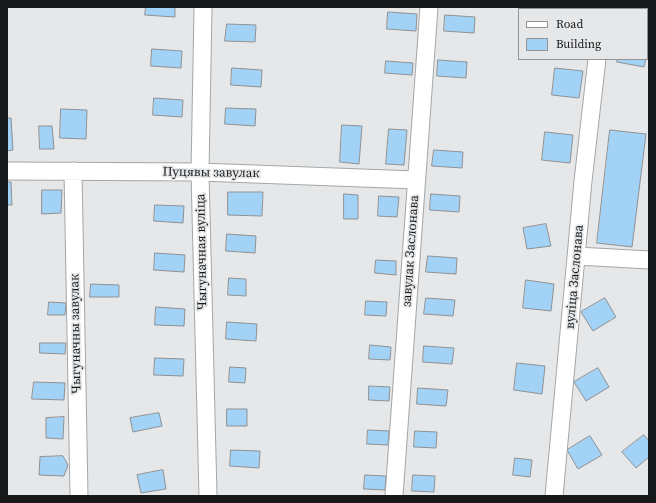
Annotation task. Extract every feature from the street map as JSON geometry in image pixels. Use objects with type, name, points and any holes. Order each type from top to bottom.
[{"type":"street","name":"Чыгуначная вуліца","points":[[202,7],[200,172],[208,496]]},
{"type":"street","name":"завулак Заслонава","points":[[394,496],[429,7]]},
{"type":"street","name":"вуліца Заслонава","points":[[554,496],[597,60]]},
{"type":"street","name":"Пуцявы завулак","points":[[7,171],[200,172],[416,180]]},
{"type":"street","name":"Чыгуначны завулак","points":[[73,171],[78,496]]},
{"type":"street","points":[[577,256],[649,260]]},
{"type":"building","points":[[146,7],[175,7],[175,17],[145,15]]},
{"type":"building","points":[[559,7],[588,7],[588,8]]},
{"type":"building","points":[[648,9],[649,9],[648,48]]},
{"type":"building","points":[[388,12],[417,14],[416,31],[387,29]]},
{"type":"building","points":[[445,15],[475,17],[474,33],[444,31]]},
{"type":"building","points":[[227,24],[256,25],[255,42],[225,41]]},
{"type":"building","points":[[152,49],[182,51],[181,68],[151,66]]},
{"type":"building","points":[[438,60],[467,62],[466,78],[437,76]]},
{"type":"building","points":[[618,60],[646,60],[644,67],[617,62]]},
{"type":"building","points":[[386,61],[413,63],[412,75],[385,73]]},
{"type":"building","points":[[232,68],[262,70],[261,87],[231,85]]},
{"type":"building","points":[[555,68],[583,71],[579,98],[552,95]]},
{"type":"building","points":[[154,98],[183,100],[182,117],[153,115]]},
{"type":"building","points":[[226,108],[256,109],[255,126],[225,124]]},
{"type":"building","points":[[61,109],[87,110],[86,139],[60,138]]},
{"type":"building","points":[[7,118],[11,118],[13,150],[7,151]]},
{"type":"building","points":[[342,125],[362,126],[359,164],[340,162]]},
{"type":"building","points":[[39,126],[52,126],[54,149],[40,149]]},
{"type":"building","points":[[389,129],[407,130],[404,165],[386,164]]},
{"type":"building","points":[[610,130],[646,134],[632,247],[597,243]]},
{"type":"building","points":[[545,132],[573,135],[570,163],[542,160]]},
{"type":"building","points":[[434,150],[463,152],[462,168],[432,166]]},
{"type":"building","points":[[7,182],[11,182],[12,205],[7,205]]},
{"type":"building","points":[[42,190],[62,190],[61,213],[42,214]]},
{"type":"building","points":[[228,192],[263,192],[262,216],[228,215]]},
{"type":"building","points":[[344,194],[358,195],[358,219],[344,219]]},
{"type":"building","points":[[431,194],[460,196],[459,212],[430,210]]},
{"type":"building","points":[[379,196],[399,197],[397,217],[378,216]]},
{"type":"building","points":[[155,205],[184,206],[183,223],[154,221]]},
{"type":"building","points":[[546,224],[551,246],[527,249],[523,228]]},
{"type":"building","points":[[227,234],[256,236],[255,253],[226,251]]},
{"type":"building","points":[[155,253],[185,255],[184,272],[154,270]]},
{"type":"building","points":[[428,256],[457,258],[456,274],[426,272]]},
{"type":"building","points":[[376,260],[396,261],[396,275],[375,273]]},
{"type":"building","points":[[229,278],[246,279],[246,296],[228,295]]},
{"type":"building","points":[[526,280],[554,284],[551,311],[523,308]]},
{"type":"building","points":[[91,284],[119,285],[119,297],[90,297]]},
{"type":"building","points":[[426,298],[455,300],[453,316],[424,314]]},
{"type":"building","points":[[605,298],[616,317],[593,331],[581,312]]},
{"type":"building","points":[[366,301],[387,302],[386,316],[365,315]]},
{"type":"building","points":[[49,302],[66,303],[65,315],[48,315]]},
{"type":"building","points":[[156,307],[185,309],[184,326],[155,325]]},
{"type":"building","points":[[227,322],[257,324],[256,341],[226,339]]},
{"type":"building","points":[[40,343],[66,343],[65,354],[40,353]]},
{"type":"building","points":[[370,345],[391,347],[390,360],[369,359]]},
{"type":"building","points":[[424,346],[454,348],[452,364],[423,362]]},
{"type":"building","points":[[155,358],[184,359],[183,376],[154,375]]},
{"type":"building","points":[[517,363],[545,366],[542,394],[514,390]]},
{"type":"building","points":[[230,367],[246,368],[245,383],[229,382]]},
{"type":"building","points":[[598,368],[609,387],[586,401],[574,382]]},
{"type":"building","points":[[34,382],[65,383],[64,400],[32,399]]},
{"type":"building","points":[[369,386],[390,387],[389,401],[369,400]]},
{"type":"building","points":[[418,388],[448,390],[446,406],[417,404]]},
{"type":"building","points":[[227,409],[247,409],[247,426],[227,426]]},
{"type":"building","points":[[159,413],[162,426],[133,432],[130,418]]},
{"type":"building","points":[[64,417],[63,439],[46,438],[46,418]]},
{"type":"building","points":[[368,430],[389,431],[388,445],[367,444]]},
{"type":"building","points":[[415,431],[437,432],[436,448],[414,447]]},
{"type":"building","points":[[644,435],[649,441],[649,457],[636,468],[622,452]]},
{"type":"building","points":[[590,436],[602,455],[578,469],[567,450]]},
{"type":"building","points":[[231,450],[260,451],[259,468],[230,466]]},
{"type":"building","points":[[63,456],[68,465],[64,476],[39,475],[40,457]]},
{"type":"building","points":[[515,458],[532,460],[530,477],[513,475]]},
{"type":"building","points":[[163,470],[166,489],[141,493],[137,475]]},
{"type":"building","points":[[365,475],[386,476],[385,490],[364,489]]},
{"type":"building","points":[[413,475],[435,476],[434,492],[412,491]]}]
